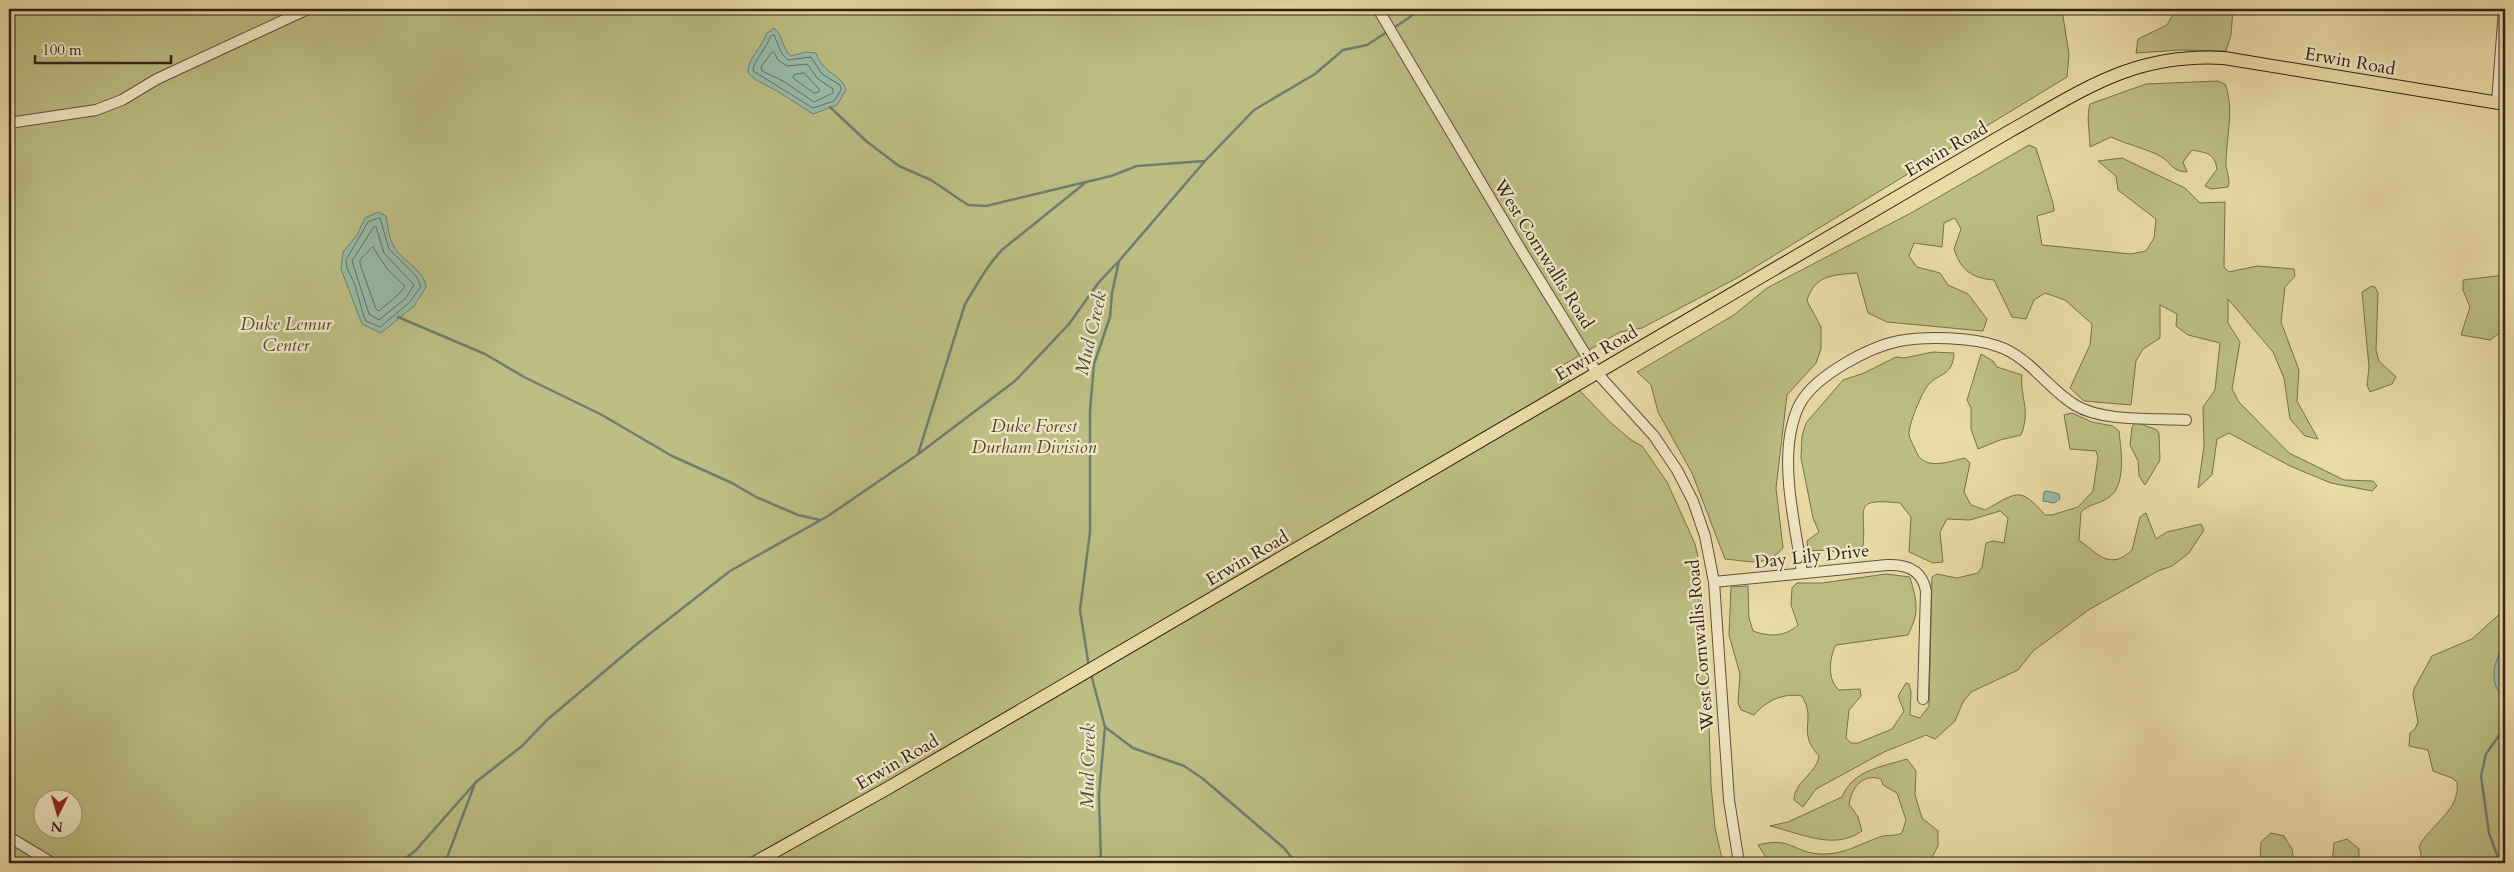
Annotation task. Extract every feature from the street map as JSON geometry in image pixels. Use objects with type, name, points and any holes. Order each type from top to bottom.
[{"type":"main road","name":"Erwin Road","points":[[754,863],[888,788],[2079,92],[2143,65],[2192,58],[2234,59],[2501,103]]},
{"type":"street","points":[[9,123],[96,110],[157,79],[308,9]]},
{"type":"street","name":"West Cornwallis Road","points":[[1378,9],[1518,245],[1597,373],[1654,436],[1686,486],[1705,536],[1714,582],[1729,800],[1739,863]]},
{"type":"street","points":[[2501,103],[2504,9]]},
{"type":"street","points":[[1802,573],[1788,460],[1791,428],[1796,411],[1806,394],[1833,372],[1876,348],[1910,340],[1961,340],[1992,344],[2016,356],[2069,401],[2084,410],[2103,415],[2186,420]]},
{"type":"street","name":"Day Lily Drive","points":[[1714,582],[1894,564],[1914,569],[1923,578],[1926,591],[1923,699]]},
{"type":"street","points":[[9,837],[52,863]]},
{"type":"green space","name":"Duke Forest Durham Division","points":[[9,9],[2062,9],[2069,55],[2067,77],[1737,278],[1642,328],[1620,332],[1558,368],[1609,421],[1631,440],[1642,446],[1667,482],[1695,544],[1698,557],[1695,574],[1699,587],[1707,665],[1711,785],[1715,828],[1723,863],[9,863]]},
{"type":"green space","points":[[2176,9],[2233,9],[2231,35],[2226,51],[2180,50],[2136,53],[2138,39],[2167,25]]},
{"type":"green space","points":[[2218,81],[2225,84],[2230,113],[2226,154],[2228,187],[2211,189],[2205,186],[2217,169],[2214,159],[2209,154],[2192,150],[2183,162],[2187,172],[2182,172],[2175,169],[2164,158],[2155,153],[2111,137],[2090,147],[2088,120],[2090,104],[2146,84]]},
{"type":"green space","points":[[2029,145],[2036,148],[2053,203],[2054,211],[2037,216],[2042,245],[2131,254],[2146,251],[2154,238],[2156,219],[2118,190],[2116,176],[2098,161],[2122,158],[2185,188],[2200,203],[2225,202],[2224,267],[2229,272],[2257,266],[2294,269],[2295,276],[2285,287],[2281,322],[2299,370],[2297,401],[2318,439],[2305,436],[2290,419],[2284,378],[2273,352],[2228,299],[2228,323],[2240,342],[2232,389],[2239,402],[2289,453],[2344,480],[2373,481],[2377,486],[2372,491],[2331,483],[2290,466],[2229,433],[2217,439],[2212,475],[2198,488],[2204,446],[2203,407],[2215,390],[2220,343],[2188,335],[2176,326],[2177,314],[2160,305],[2160,338],[2143,349],[2136,361],[2131,405],[2084,401],[2070,388],[2090,345],[2092,324],[2065,300],[2045,293],[2034,300],[2026,319],[2012,317],[1994,280],[1973,275],[1960,262],[1954,249],[1961,229],[1955,218],[1944,223],[1942,247],[1914,243],[1909,256],[1917,267],[1940,273],[1948,285],[1968,294],[1987,319],[1983,331],[1887,322],[1868,313],[1857,273],[1832,276],[1814,286],[1807,301],[1821,327],[1821,349],[1816,363],[1787,395],[1776,488],[1783,548],[1777,554],[1764,561],[1749,562],[1725,559],[1692,473],[1658,412],[1651,385],[1637,372],[1734,315],[1767,288],[1911,213]]},
{"type":"green space","points":[[2505,275],[2505,329],[2490,340],[2461,335],[2470,307],[2463,290],[2463,280]]},
{"type":"green space","points":[[2372,286],[2375,287],[2378,293],[2376,350],[2379,361],[2396,377],[2392,384],[2370,392],[2367,385],[2369,367],[2362,292]]},
{"type":"green space","points":[[1933,352],[1954,353],[1953,360],[1948,370],[1933,380],[1926,388],[1913,417],[1909,435],[1919,456],[1924,461],[1936,464],[1965,458],[1970,463],[1964,492],[1971,505],[1985,510],[2004,499],[2017,495],[2029,499],[2045,515],[2052,515],[2078,507],[2093,491],[2098,457],[2096,451],[2070,449],[2064,415],[2072,413],[2092,422],[2113,426],[2119,431],[2121,457],[2120,477],[2114,492],[2108,498],[2087,507],[2081,512],[2079,540],[2098,555],[2111,560],[2124,556],[2132,550],[2140,517],[2146,513],[2156,539],[2167,532],[2201,524],[2204,530],[2189,553],[2172,566],[2158,571],[2090,609],[2033,651],[2018,670],[1971,692],[1963,702],[1955,721],[1935,739],[1926,735],[1884,752],[1816,789],[1803,807],[1794,800],[1795,794],[1801,783],[1814,768],[1819,756],[1812,747],[1807,733],[1808,712],[1806,705],[1802,696],[1795,695],[1776,699],[1764,705],[1754,715],[1741,710],[1738,703],[1740,674],[1729,635],[1731,587],[1748,586],[1749,618],[1753,631],[1777,635],[1788,632],[1798,625],[1791,605],[1792,588],[1797,583],[1822,583],[1886,574],[1910,577],[1916,613],[1908,635],[1836,645],[1830,669],[1832,681],[1839,690],[1860,689],[1861,696],[1849,710],[1846,738],[1851,743],[1858,743],[1892,729],[1904,711],[1898,696],[1906,683],[1909,684],[1911,692],[1910,715],[1920,718],[1929,706],[1932,577],[1937,574],[1957,578],[1978,573],[1982,567],[1986,543],[1993,541],[2004,543],[2008,518],[2000,511],[1970,520],[1947,519],[1940,532],[1943,562],[1933,563],[1909,552],[1911,517],[1900,503],[1874,502],[1867,504],[1864,508],[1863,546],[1845,552],[1811,551],[1808,548],[1807,541],[1819,532],[1813,518],[1801,458],[1802,436],[1806,423],[1843,380],[1864,373],[1896,357],[1904,358]]},
{"type":"green space","points":[[1981,354],[1993,361],[1997,367],[2022,375],[2025,418],[2021,435],[2000,440],[1978,449],[1971,429],[1971,408],[1967,400]]},
{"type":"green space","points":[[2136,422],[2157,430],[2159,434],[2160,460],[2145,485],[2139,476],[2138,461],[2130,445],[2132,427]]},
{"type":"green space","points":[[2505,609],[2505,641],[2499,654],[2502,696],[2505,696],[2505,863],[2420,863],[2421,853],[2419,847],[2449,810],[2457,792],[2457,782],[2452,778],[2433,771],[2428,750],[2409,746],[2410,733],[2415,729],[2418,722],[2413,695],[2414,689],[2432,656],[2472,639]]},
{"type":"green space","points":[[1907,759],[1916,771],[1915,795],[1922,818],[1938,831],[1938,846],[1929,863],[1769,862],[1758,845],[1778,842],[1812,853],[1829,854],[1844,851],[1883,836],[1902,833],[1906,820],[1897,793],[1883,785],[1881,779],[1874,778],[1863,780],[1855,787],[1853,792],[1849,804],[1858,817],[1862,831],[1851,837],[1840,840],[1817,839],[1770,826],[1788,822],[1842,797],[1853,781],[1869,771]]},
{"type":"green space","points":[[2271,833],[2284,836],[2292,849],[2294,863],[2265,863],[2260,861],[2261,842]]},
{"type":"green space","points":[[2347,839],[2359,849],[2359,863],[2332,863],[2334,843]]},
{"type":"water","points":[[774,28],[791,56],[806,52],[816,53],[823,66],[841,81],[846,90],[837,105],[813,114],[756,80],[748,73],[752,58],[766,34]]},
{"type":"water","points":[[378,212],[386,216],[392,244],[421,275],[426,287],[414,306],[381,333],[362,324],[341,269],[343,252],[357,235],[365,218]]},
{"type":"water","points":[[2044,492],[2059,494],[2060,499],[2054,503],[2043,501]]},
{"type":"water","points":[[2505,641],[2505,696],[2502,696],[2497,689],[2494,669]]},
{"type":"waterway","name":"Mud Creek","points":[[1392,29],[1410,17],[1416,9]]},
{"type":"waterway","name":"Mud Creek","points":[[1089,667],[1080,610],[1090,532],[1090,411],[1094,364],[1110,317],[1112,293],[1119,261],[1205,161],[1254,110],[1315,74],[1343,50],[1367,45],[1387,32]]},
{"type":"waterway","points":[[830,107],[866,141],[899,166],[931,180],[968,205],[986,206],[1111,176],[1137,166],[1205,161]]},
{"type":"waterway","points":[[918,454],[965,304],[978,282],[1003,249],[1085,183]]},
{"type":"waterway","points":[[400,863],[416,850],[476,782],[522,746],[547,720],[638,643],[730,571],[828,516],[917,455],[1015,381],[1069,324],[1099,282],[1118,262]]},
{"type":"waterway","points":[[398,317],[485,354],[524,377],[602,415],[672,456],[732,483],[756,497],[798,515],[820,520]]},
{"type":"waterway","name":"Mud Creek","points":[[1091,674],[1105,727],[1099,795],[1101,863]]},
{"type":"waterway","points":[[2500,863],[2489,833],[2481,776],[2486,754],[2500,734],[2504,715],[2502,696],[2505,691]]},
{"type":"waterway","points":[[1105,727],[1133,748],[1184,766],[1202,778],[1284,848],[1296,863]]},
{"type":"waterway","points":[[445,863],[475,783]]},
{"type":"park label","name":"Duke Lemur Center","points":[[286,334]]}]
